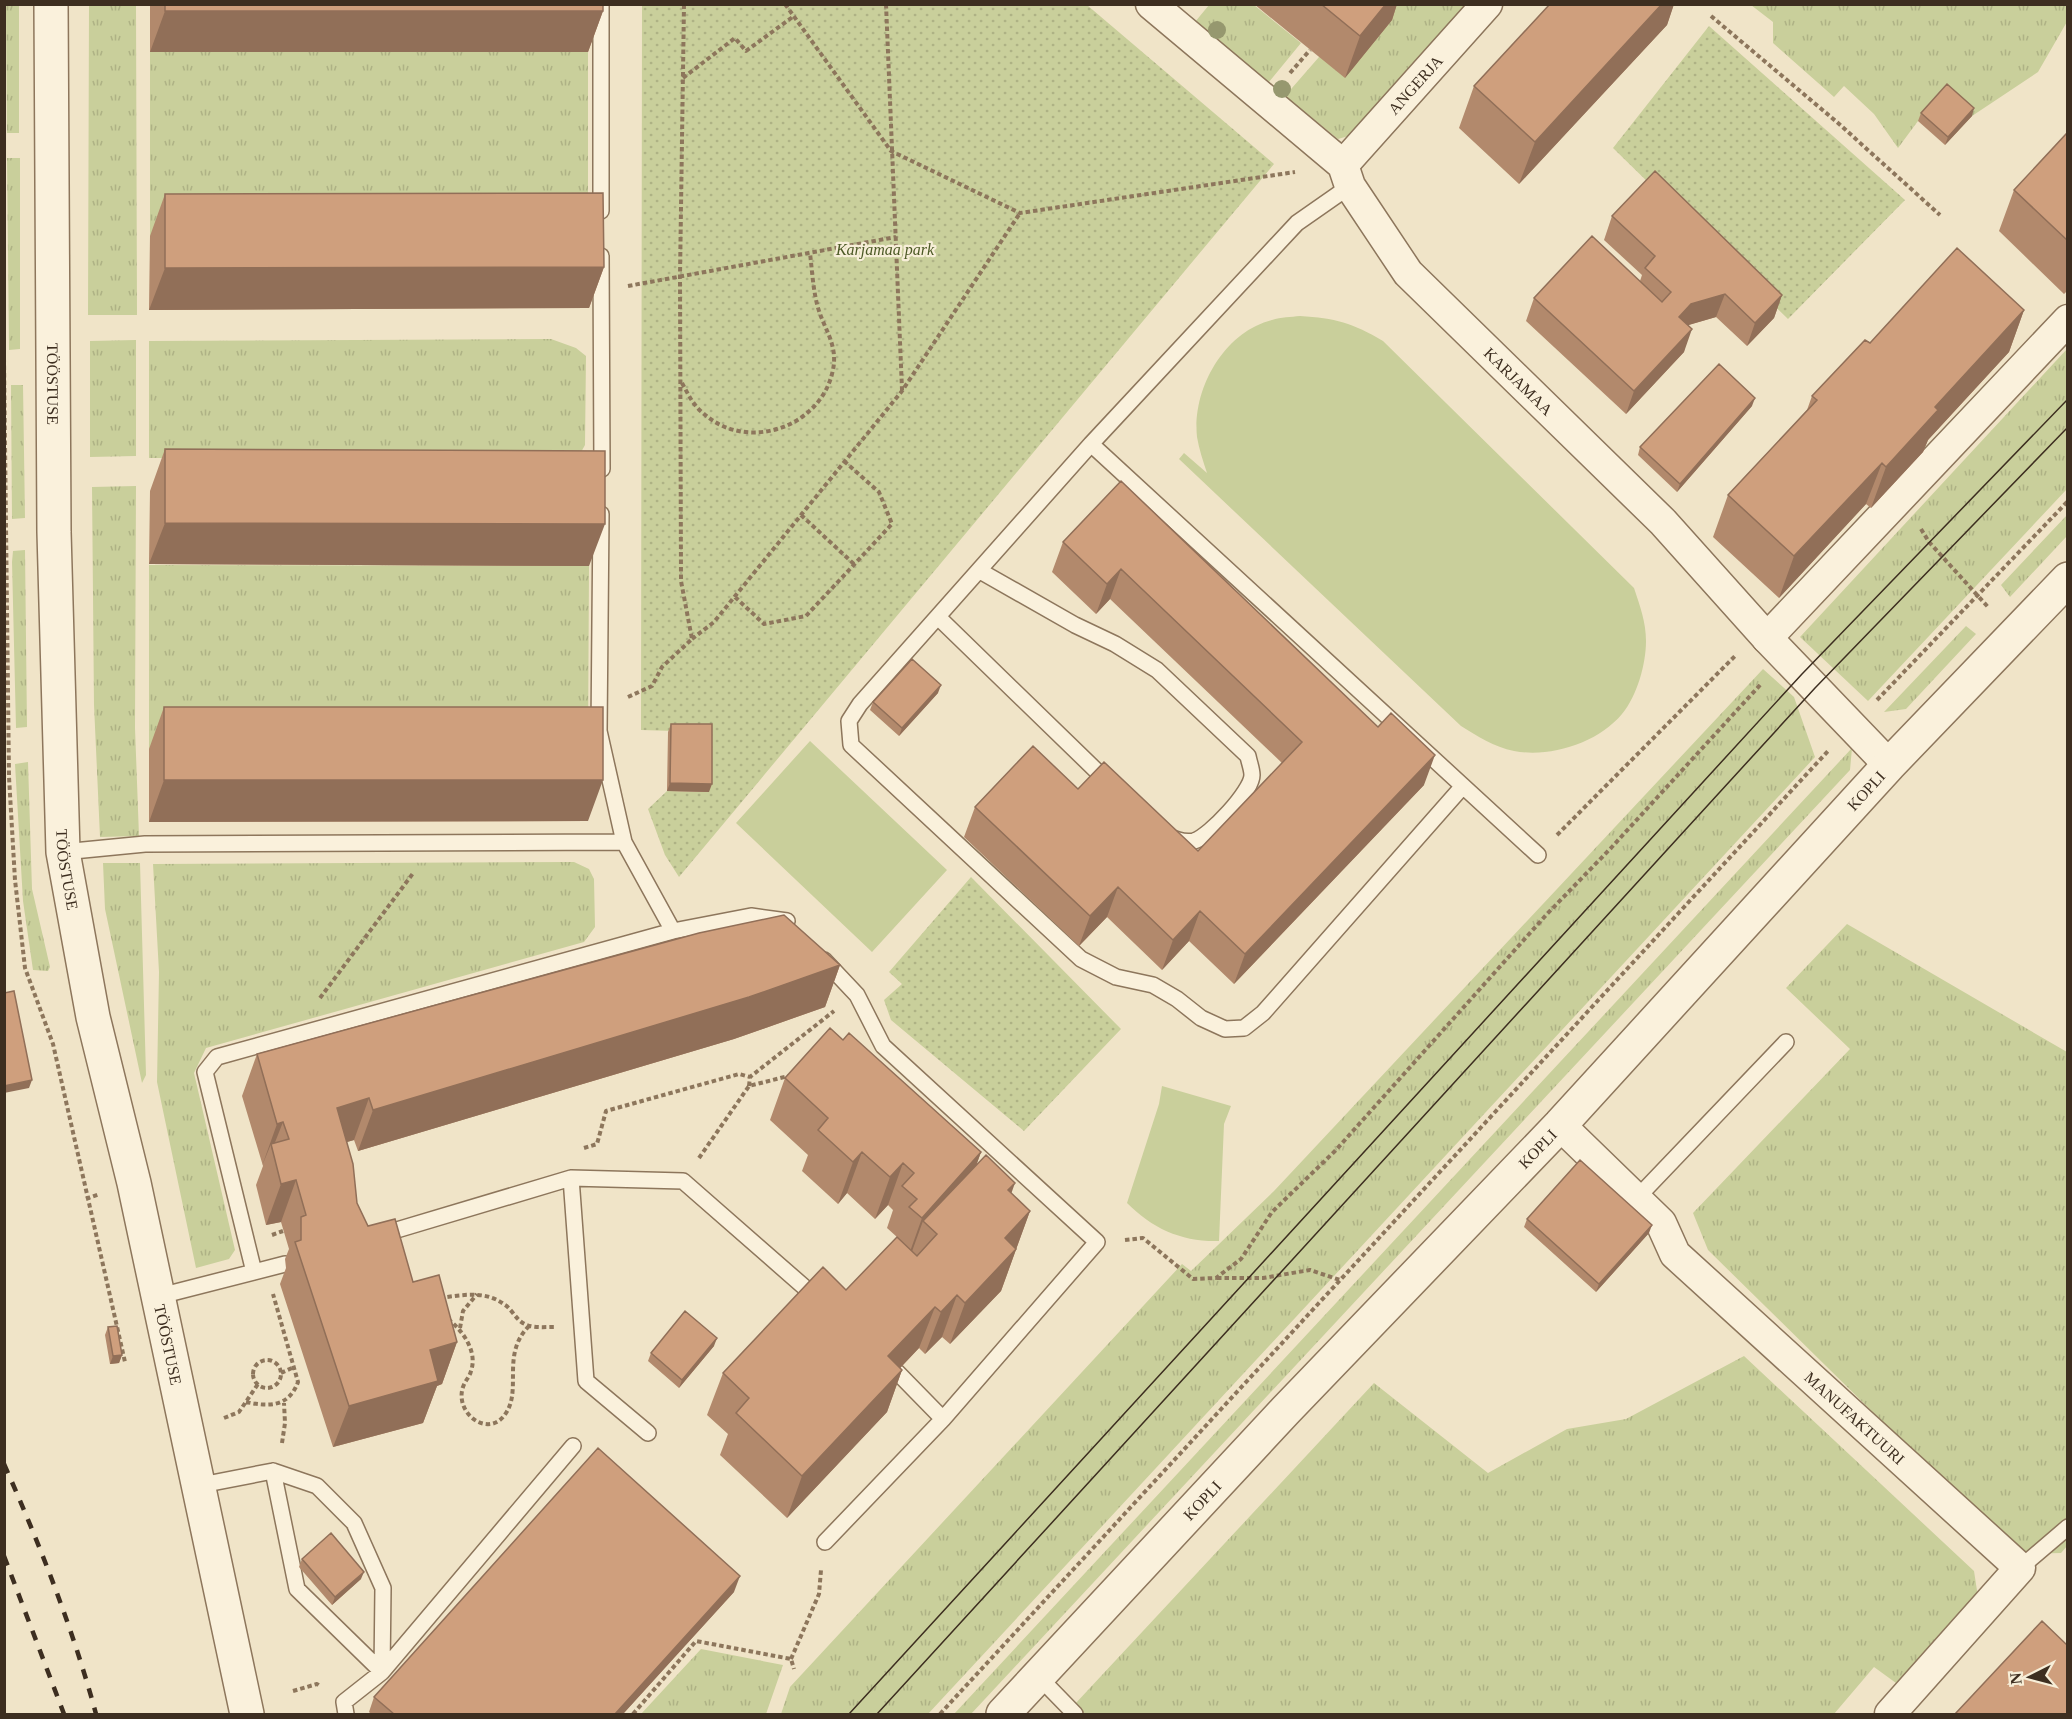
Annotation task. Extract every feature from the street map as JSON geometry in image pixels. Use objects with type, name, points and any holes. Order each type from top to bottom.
[{"type":"street","name":"TÖÖSTUSE","points":[[51,4],[53,511],[63,852],[93,1017],[134,1184],[196,1486],[247,1714]]},
{"type":"street","name":"KARJAMAA","points":[[1151,4],[1346,176],[1408,273],[1663,522],[1765,649],[1851,726],[1889,765]]},
{"type":"street","name":"ANGERJA","points":[[1346,176],[1487,4]]},
{"type":"street","points":[[1765,649],[1900,497],[2067,320]]},
{"type":"street","name":"KOPLI","points":[[1003,1714],[1285,1412],[1560,1125],[1889,765],[2067,579]]},
{"type":"street","name":"MANUFAKTUURI","points":[[1560,1125],[1661,1223],[1675,1254],[2020,1568]]},
{"type":"street","points":[[1890,1714],[2020,1568]]},
{"type":"lane","points":[[601,4],[599,731],[624,842],[673,931]]},
{"type":"lane","points":[[1346,176],[1297,223],[1091,444],[939,618],[860,704],[849,721],[851,745],[1081,959],[1116,977],[1153,985],[1177,999],[1201,1018],[1225,1029],[1244,1028],[1263,1013],[1463,786]]},
{"type":"lane","points":[[1091,444],[1538,855]]},
{"type":"lane","points":[[980,571],[1055,614],[1115,644],[1157,670],[1248,756],[1252,775],[1248,790],[1212,828],[1194,841],[1175,840],[1155,829]]},
{"type":"lane","points":[[939,618],[1122,796]]},
{"type":"lane","points":[[63,852],[145,844],[624,842]]},
{"type":"lane","points":[[260,1270],[206,1072],[217,1057],[673,931],[751,916],[789,921],[796,930]]},
{"type":"lane","points":[[812,946],[857,995],[883,1046],[1097,1242],[943,1419],[825,1542]]},
{"type":"lane","points":[[1636,1199],[1786,1042]]},
{"type":"lane","points":[[572,1178],[586,1381],[648,1433]]},
{"type":"lane","points":[[363,1239],[572,1178],[683,1181],[834,1314]]},
{"type":"lane","points":[[156,1297],[285,1264]]},
{"type":"lane","points":[[897,1372],[943,1419]]},
{"type":"lane","points":[[346,1714],[344,1702],[382,1672],[573,1446]]},
{"type":"lane","points":[[196,1486],[275,1472],[317,1486],[354,1523],[383,1588],[382,1672]]},
{"type":"lane","points":[[275,1472],[297,1588],[382,1672]]},
{"type":"lane","points":[[2020,1568],[2067,1527]]},
{"type":"lane","points":[[1038,1676],[1075,1714]]},
{"type":"path","points":[[684,4],[680,276],[681,581],[692,639]]},
{"type":"path","points":[[785,4],[891,152],[1020,213],[1346,176]]},
{"type":"path","points":[[886,4],[902,391]]},
{"type":"path","points":[[683,78],[735,38],[746,51],[794,16]]},
{"type":"path","points":[[1711,16],[1838,123],[1940,215]]},
{"type":"path","points":[[600,702],[639,694],[652,686],[662,667],[714,622],[902,391],[1020,213]]},
{"type":"path","points":[[601,292],[896,237]]},
{"type":"path","points":[[681,381],[692,401],[703,413],[716,423],[735,430],[756,433],[779,429],[802,419],[816,405],[827,388],[835,360],[830,333],[817,305],[810,253]]},
{"type":"path","points":[[735,597],[764,624],[806,616],[892,524],[879,492],[845,462]]},
{"type":"path","points":[[1900,497],[1929,542],[1978,595]]},
{"type":"path","points":[[940,1714],[1851,726],[2067,501]]},
{"type":"path","points":[[801,515],[855,565]]},
{"type":"path","points":[[1538,855],[1765,649]]},
{"type":"path","points":[[1216,1278],[1241,1259],[1272,1212],[1335,1150],[1547,914],[1765,649]]},
{"type":"path","points":[[294,1034],[436,843]]},
{"type":"path","points":[[683,1181],[749,1086],[750,1077],[857,995]]},
{"type":"path","points":[[574,1150],[597,1144],[606,1111],[739,1074],[750,1077]]},
{"type":"path","points":[[749,1086],[794,1075]]},
{"type":"path","points":[[1097,1242],[1143,1238],[1193,1279],[1263,1278],[1310,1270],[1340,1280]]},
{"type":"path","points":[[246,1402],[261,1405],[284,1402],[295,1390],[298,1382],[260,1270]]},
{"type":"path","points":[[434,1299],[477,1294],[505,1305],[520,1322],[529,1326],[582,1327]]},
{"type":"path","points":[[460,1328],[463,1311],[477,1294]]},
{"type":"path","points":[[442,1314],[460,1328],[473,1360],[461,1398],[466,1412],[474,1421],[486,1424],[500,1420],[506,1413],[510,1401],[512,1363],[520,1335],[529,1326]]},
{"type":"path","points":[[281,1373],[274,1362],[261,1361],[254,1371],[258,1384],[266,1388],[275,1385],[281,1373],[294,1367]]},
{"type":"path","points":[[224,1418],[239,1412],[258,1384]]},
{"type":"path","points":[[275,1472],[285,1424],[284,1402]]},
{"type":"path","points":[[794,1669],[791,1659],[819,1594],[825,1542]]},
{"type":"path","points":[[633,1714],[696,1641],[791,1659]]},
{"type":"green space","points":[[2067,4],[2068,20],[2038,72],[1972,116],[1918,121],[1898,148],[1874,114],[1844,86],[1834,97],[1773,43],[1773,22],[1751,5]]},
{"type":"green space","points":[[6,5],[19,5],[19,133],[7,133]]},
{"type":"green space","points":[[89,5],[136,5],[137,315],[88,315]]},
{"type":"green space","name":"Karjamaa park","points":[[642,5],[1087,5],[1274,164],[679,877],[665,855],[648,809],[667,791],[709,792],[709,732],[641,730]]},
{"type":"green space","points":[[1209,5],[1254,5],[1301,43],[1269,82],[1195,22]]},
{"type":"green space","points":[[1373,5],[1471,5],[1352,135],[1338,139],[1285,96],[1319,57],[1391,20]]},
{"type":"green space","points":[[1709,26],[1905,200],[1788,319],[1613,148]]},
{"type":"green space","points":[[150,52],[588,52],[588,234],[150,236]]},
{"type":"green space","points":[[7,158],[20,158],[20,349],[9,350]]},
{"type":"green space","points":[[1300,316],[1343,322],[1383,341],[1634,588],[1645,627],[1646,641],[1640,679],[1622,714],[1600,733],[1558,750],[1528,753],[1507,749],[1473,734],[1461,726],[1179,459],[1184,453],[1207,473],[1197,437],[1197,419],[1206,382],[1226,350],[1239,337],[1255,327],[1275,319]]},
{"type":"green space","points":[[551,339],[576,348],[586,356],[585,445],[580,454],[567,458],[149,458],[149,341]]},
{"type":"green space","points":[[136,340],[136,456],[90,457],[90,341]]},
{"type":"green space","points":[[2067,349],[2067,489],[1868,701],[1800,637]]},
{"type":"green space","points":[[11,385],[23,385],[25,518],[12,519]]},
{"type":"green space","points":[[136,486],[135,728],[139,836],[100,837],[94,705],[92,487]]},
{"type":"green space","points":[[2067,515],[2067,536],[2010,597],[2001,585]]},
{"type":"green space","points":[[25,550],[27,727],[16,728],[12,562],[13,551]]},
{"type":"green space","points":[[149,565],[589,566],[588,749],[149,749]]},
{"type":"green space","points":[[1966,626],[1976,634],[1906,709],[1884,712]]},
{"type":"green space","points":[[1763,669],[1794,697],[1815,757],[928,1714],[781,1714],[790,1687],[1182,1264],[1191,1271],[1274,1191]]},
{"type":"green space","points":[[810,741],[947,870],[872,952],[736,823]]},
{"type":"green space","points":[[1852,748],[1850,770],[971,1714],[954,1714]]},
{"type":"green space","points":[[28,762],[32,889],[50,967],[48,971],[33,970],[23,901],[15,764]]},
{"type":"green space","points":[[574,862],[589,869],[594,879],[595,927],[584,942],[206,1048],[194,1073],[235,1250],[229,1259],[196,1268],[157,1082],[159,972],[153,864]]},
{"type":"green space","points":[[103,863],[140,863],[146,1075],[142,1083],[105,909]]},
{"type":"green space","points":[[971,877],[1121,1029],[1024,1131],[891,1020],[884,1000],[902,984],[889,972]]},
{"type":"green space","points":[[1847,924],[2067,1052],[2068,1545],[2061,1553],[2017,1554],[1708,1250],[1693,1213],[1850,1049],[1786,988]]},
{"type":"green space","points":[[1162,1086],[1231,1106],[1224,1124],[1219,1241],[1193,1239],[1169,1232],[1147,1220],[1127,1203],[1159,1104]]},
{"type":"green space","points":[[1744,1356],[1974,1571],[1978,1597],[1896,1683],[1874,1667],[1834,1714],[1085,1714],[1075,1704],[1374,1383],[1488,1473],[1567,1429],[1626,1419]]},
{"type":"green space","points":[[701,1649],[783,1665],[766,1714],[641,1714]]},
{"type":"building","points":[[165,4],[603,4],[603,11],[165,11]]},
{"type":"building","points":[[1321,4],[1386,4],[1360,36]]},
{"type":"building","points":[[1550,4],[1662,4],[1535,142],[1474,86]]},
{"type":"building","points":[[1947,84],[1974,108],[1948,137],[1921,113]]},
{"type":"building","points":[[2067,133],[2067,240],[2014,190]]},
{"type":"building","points":[[1655,171],[1782,295],[1755,323],[1725,294],[1691,304],[1679,317],[1692,329],[1634,391],[1534,298],[1592,236],[1662,302],[1671,292],[1645,268],[1655,256],[1612,216]]},
{"type":"building","points":[[603,193],[604,267],[165,268],[165,194]]},
{"type":"building","points":[[1957,248],[2024,310],[1935,407],[1938,410],[1886,467],[1882,463],[1794,556],[1728,495],[1817,400],[1812,396],[1865,340],[1870,343]]},
{"type":"building","points":[[1719,364],[1755,398],[1680,484],[1640,447]]},
{"type":"building","points":[[165,449],[605,451],[605,524],[165,523]]},
{"type":"building","points":[[1121,481],[1378,727],[1391,713],[1435,755],[1245,954],[1200,911],[1173,940],[1118,887],[1090,916],[975,807],[1033,746],[1078,789],[1104,762],[1198,851],[1302,742],[1121,569],[1107,584],[1063,542]]},
{"type":"building","points":[[912,659],[941,685],[902,728],[873,702]]},
{"type":"building","points":[[164,707],[603,707],[603,780],[164,780]]},
{"type":"building","points":[[671,724],[712,724],[712,784],[670,783]]},
{"type":"building","points":[[784,915],[840,965],[749,997],[373,1110],[369,1098],[337,1108],[353,1164],[357,1203],[368,1226],[395,1219],[413,1282],[439,1275],[457,1342],[430,1350],[438,1381],[349,1406],[295,1242],[301,1240],[301,1217],[306,1215],[296,1180],[281,1184],[271,1144],[289,1139],[283,1122],[277,1124],[257,1054],[699,933]]},
{"type":"building","points":[[14,991],[32,1080],[4,1086],[4,993]]},
{"type":"building","points":[[830,1028],[843,1040],[849,1033],[981,1152],[922,1218],[909,1207],[917,1199],[902,1186],[914,1173],[903,1163],[890,1177],[862,1152],[853,1162],[818,1130],[828,1118],[785,1078]]},
{"type":"building","points":[[986,1155],[1015,1183],[1008,1190],[1030,1211],[1005,1238],[1016,1249],[965,1303],[957,1295],[941,1312],[935,1307],[888,1356],[902,1370],[802,1476],[736,1413],[749,1398],[723,1373],[823,1267],[846,1290],[897,1237],[917,1256],[937,1234],[923,1221]]},
{"type":"building","points":[[1580,1160],[1652,1225],[1599,1284],[1527,1219]]},
{"type":"building","points":[[685,1311],[717,1338],[682,1380],[651,1353]]},
{"type":"building","points":[[117,1326],[122,1355],[113,1356],[108,1327]]},
{"type":"building","points":[[598,1448],[740,1576],[615,1714],[394,1714],[374,1697]]},
{"type":"building","points":[[331,1533],[364,1572],[335,1597],[302,1559]]},
{"type":"building","points":[[2042,1621],[2067,1645],[2067,1714],[1955,1714]]},
{"type":"tram line","points":[[849,1714],[1802,674],[2068,399]]},
{"type":"tram line","points":[[877,1714],[1815,688],[2068,427]]},
{"type":"railway","points":[[4,1464],[55,1588],[96,1714]]},
{"type":"railway","points":[[4,1556],[64,1714]]}]
